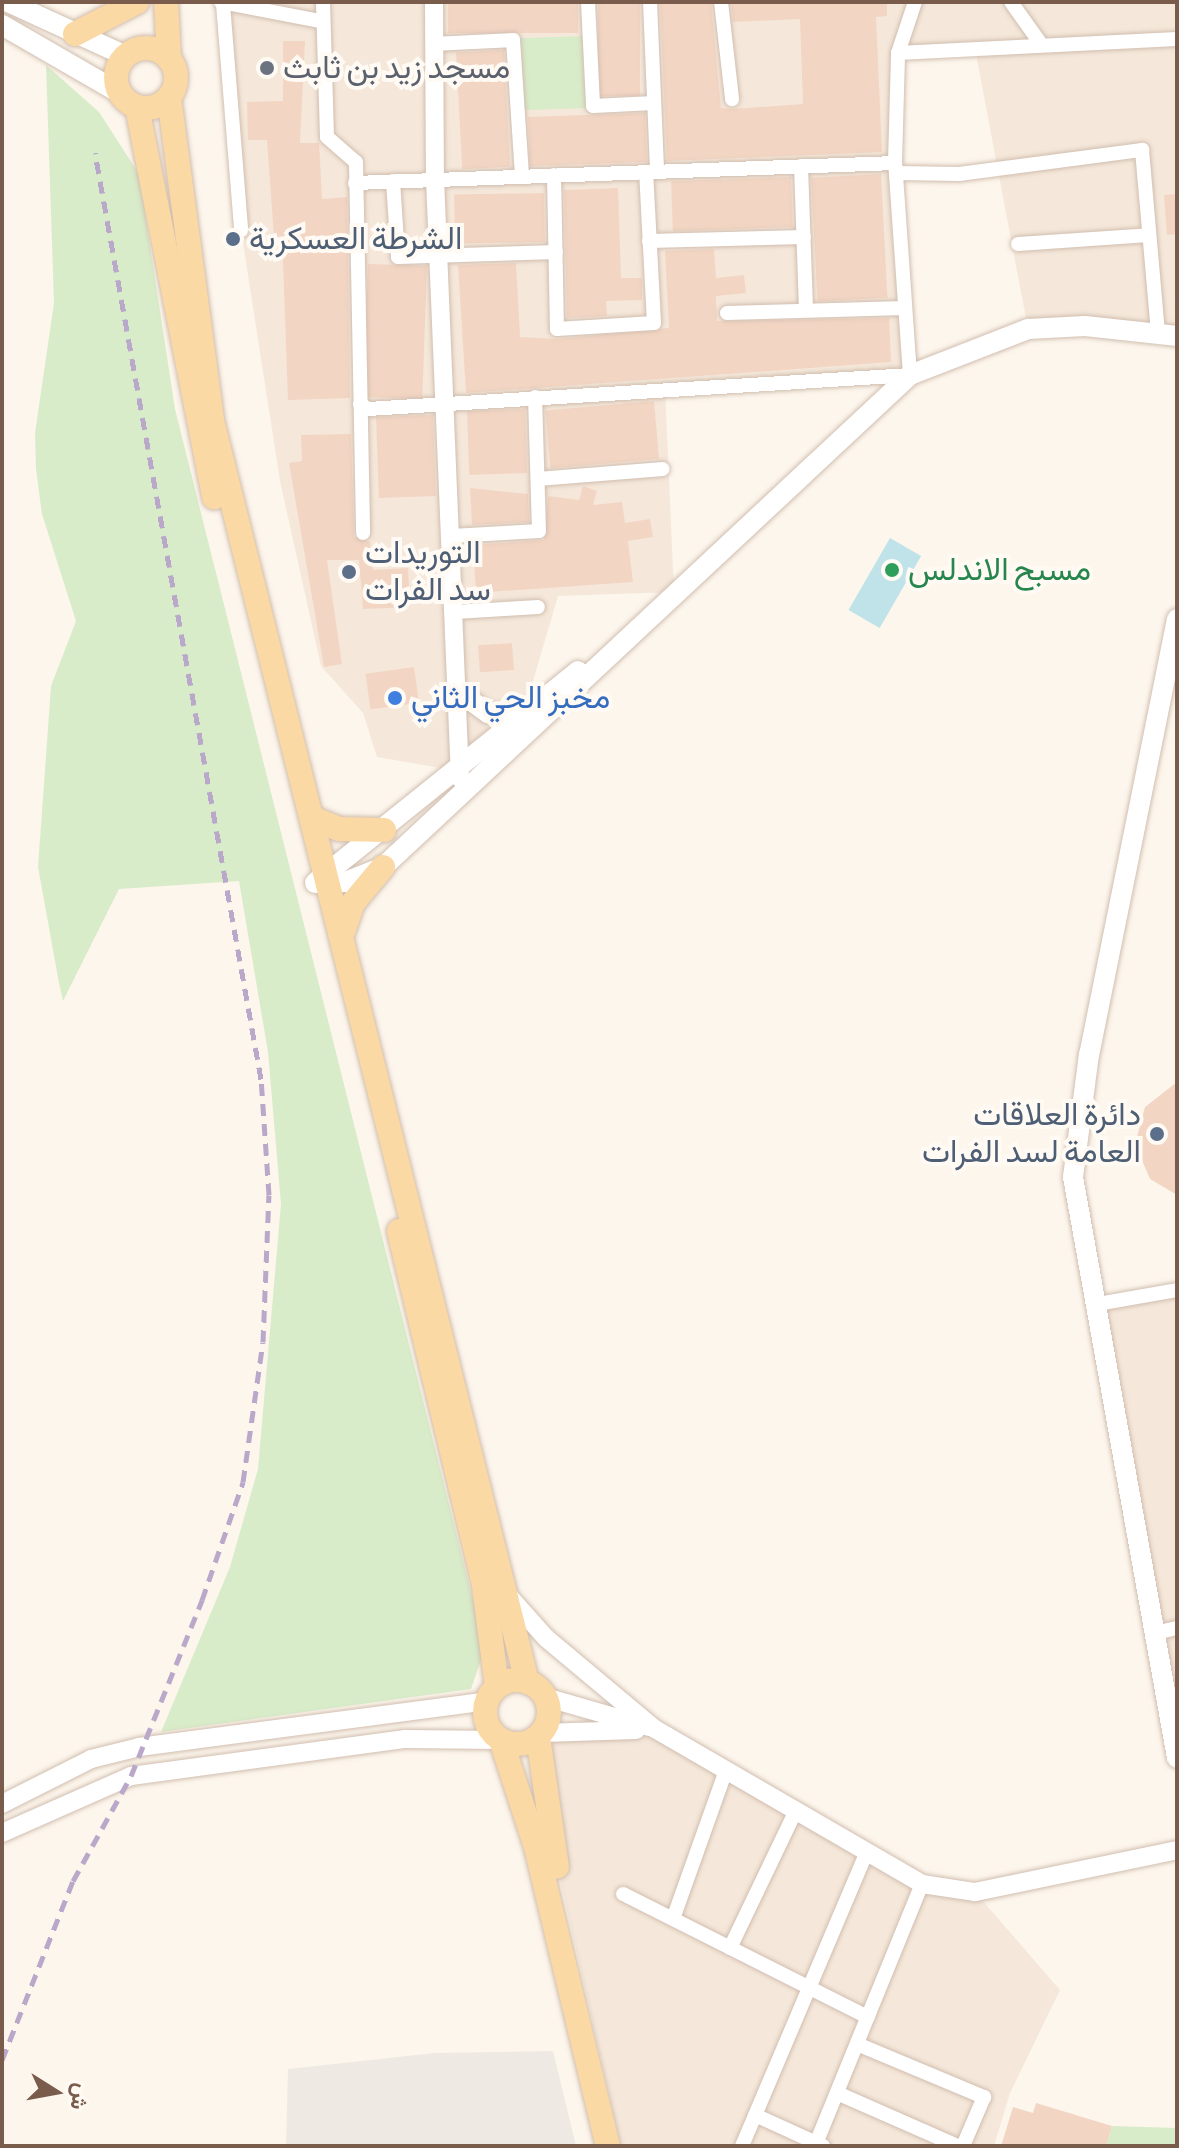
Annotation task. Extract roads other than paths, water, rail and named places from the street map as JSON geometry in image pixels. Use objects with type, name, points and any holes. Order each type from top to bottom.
[{"type":"main road","points":[[8,2],[75,34],[130,53],[153,49],[169,59]]},
{"type":"main road","points":[[62,57],[75,34],[139,2]]},
{"type":"main road","points":[[139,2],[130,53],[116,73],[128,100],[195,422],[324,879],[343,932],[505,1592],[536,1689],[549,1715],[540,1735],[552,1844],[621,2146]]},
{"type":"main road","points":[[166,2],[169,59],[176,78],[169,97],[212,421],[312,818],[484,1586],[492,1694],[488,1725],[501,1740],[536,1847],[608,2146]]},
{"type":"main road","points":[[2,25],[62,57],[128,100],[154,107],[169,97]]},
{"type":"main road","points":[[324,879],[384,830],[461,781],[632,630],[910,375],[1028,329],[1167,334]]},
{"type":"main road","points":[[1177,619],[1089,1054],[1073,1177],[1177,1758]]},
{"type":"main road","points":[[343,932],[353,903],[523,715],[632,630]]},
{"type":"main road","points":[[459,692],[488,713],[523,715]]},
{"type":"main road","points":[[312,818],[339,829],[384,830]]},
{"type":"main road","points":[[324,879],[383,867]]},
{"type":"main road","points":[[492,1694],[536,1689]]},
{"type":"main road","points":[[501,1740],[518,1745],[540,1735]]},
{"type":"street","points":[[323,2],[320,21],[327,137],[356,162],[363,533]]},
{"type":"street","points":[[434,2],[435,179],[461,781]]},
{"type":"street","points":[[588,2],[593,106],[654,103]]},
{"type":"street","points":[[554,175],[557,329],[654,323],[649,241],[654,103],[650,2]]},
{"type":"street","points":[[721,2],[732,99]]},
{"type":"street","points":[[360,404],[368,409],[910,375],[896,168],[898,53],[915,2]]},
{"type":"street","points":[[1011,2],[1041,44]]},
{"type":"street","points":[[241,230],[222,3],[320,21]]},
{"type":"street","points":[[898,53],[1177,39]]},
{"type":"street","points":[[434,44],[513,40],[522,176]]},
{"type":"street","points":[[355,183],[801,166],[896,168],[959,174],[1142,150],[1149,235],[1167,334]]},
{"type":"street","points":[[801,166],[806,309]]},
{"type":"street","points":[[393,181],[398,257],[556,252]]},
{"type":"street","points":[[1018,244],[1149,235]]},
{"type":"street","points":[[649,241],[804,237]]},
{"type":"street","points":[[727,313],[905,308]]},
{"type":"street","points":[[452,536],[539,531],[535,397]]},
{"type":"street","points":[[538,479],[663,469]]},
{"type":"street","points":[[455,612],[538,607]]},
{"type":"street","points":[[1098,1304],[1177,1290]]},
{"type":"street","points":[[505,1592],[546,1638],[655,1729],[922,1884],[975,1892],[1177,1850]]},
{"type":"street","points":[[1155,1633],[1177,1628]]},
{"type":"street","points":[[536,1689],[655,1729]]},
{"type":"street","points":[[2,1804],[91,1759],[139,1747],[492,1694]]},
{"type":"street","points":[[540,1735],[655,1729]]},
{"type":"street","points":[[2,1833],[131,1776],[406,1739],[501,1740]]},
{"type":"street","points":[[673,1919],[726,1770]]},
{"type":"street","points":[[730,1948],[796,1810]]},
{"type":"street","points":[[742,2146],[867,1852]]},
{"type":"street","points":[[755,2115],[818,2145],[922,1884]]},
{"type":"street","points":[[623,1894],[868,2017]]},
{"type":"street","points":[[837,2093],[961,2146],[984,2097],[857,2044]]},
{"type":"water","points":[[890,538],[921,556],[880,628],[848,610]]},
{"type":"railway","points":[[2,2060],[73,1881],[131,1776],[202,1600],[243,1482],[263,1342],[269,1195],[261,1079],[95,153]]},
{"type":"place","name":"مسجد زيد بن ثابث","points":[[267,68]]},
{"type":"place","name":"الشرطة العسكرية","points":[[233,239]]},
{"type":"place","name":"مسبح الاندلس","points":[[892,570]]},
{"type":"place","name":"التوريدات سد الفرات","points":[[349,572]]},
{"type":"place","name":"مخبز الحي الثاني","points":[[395,698]]},
{"type":"place","name":"دائرة العلاقات العامة لسد الفرات","points":[[1157,1134]]}]
